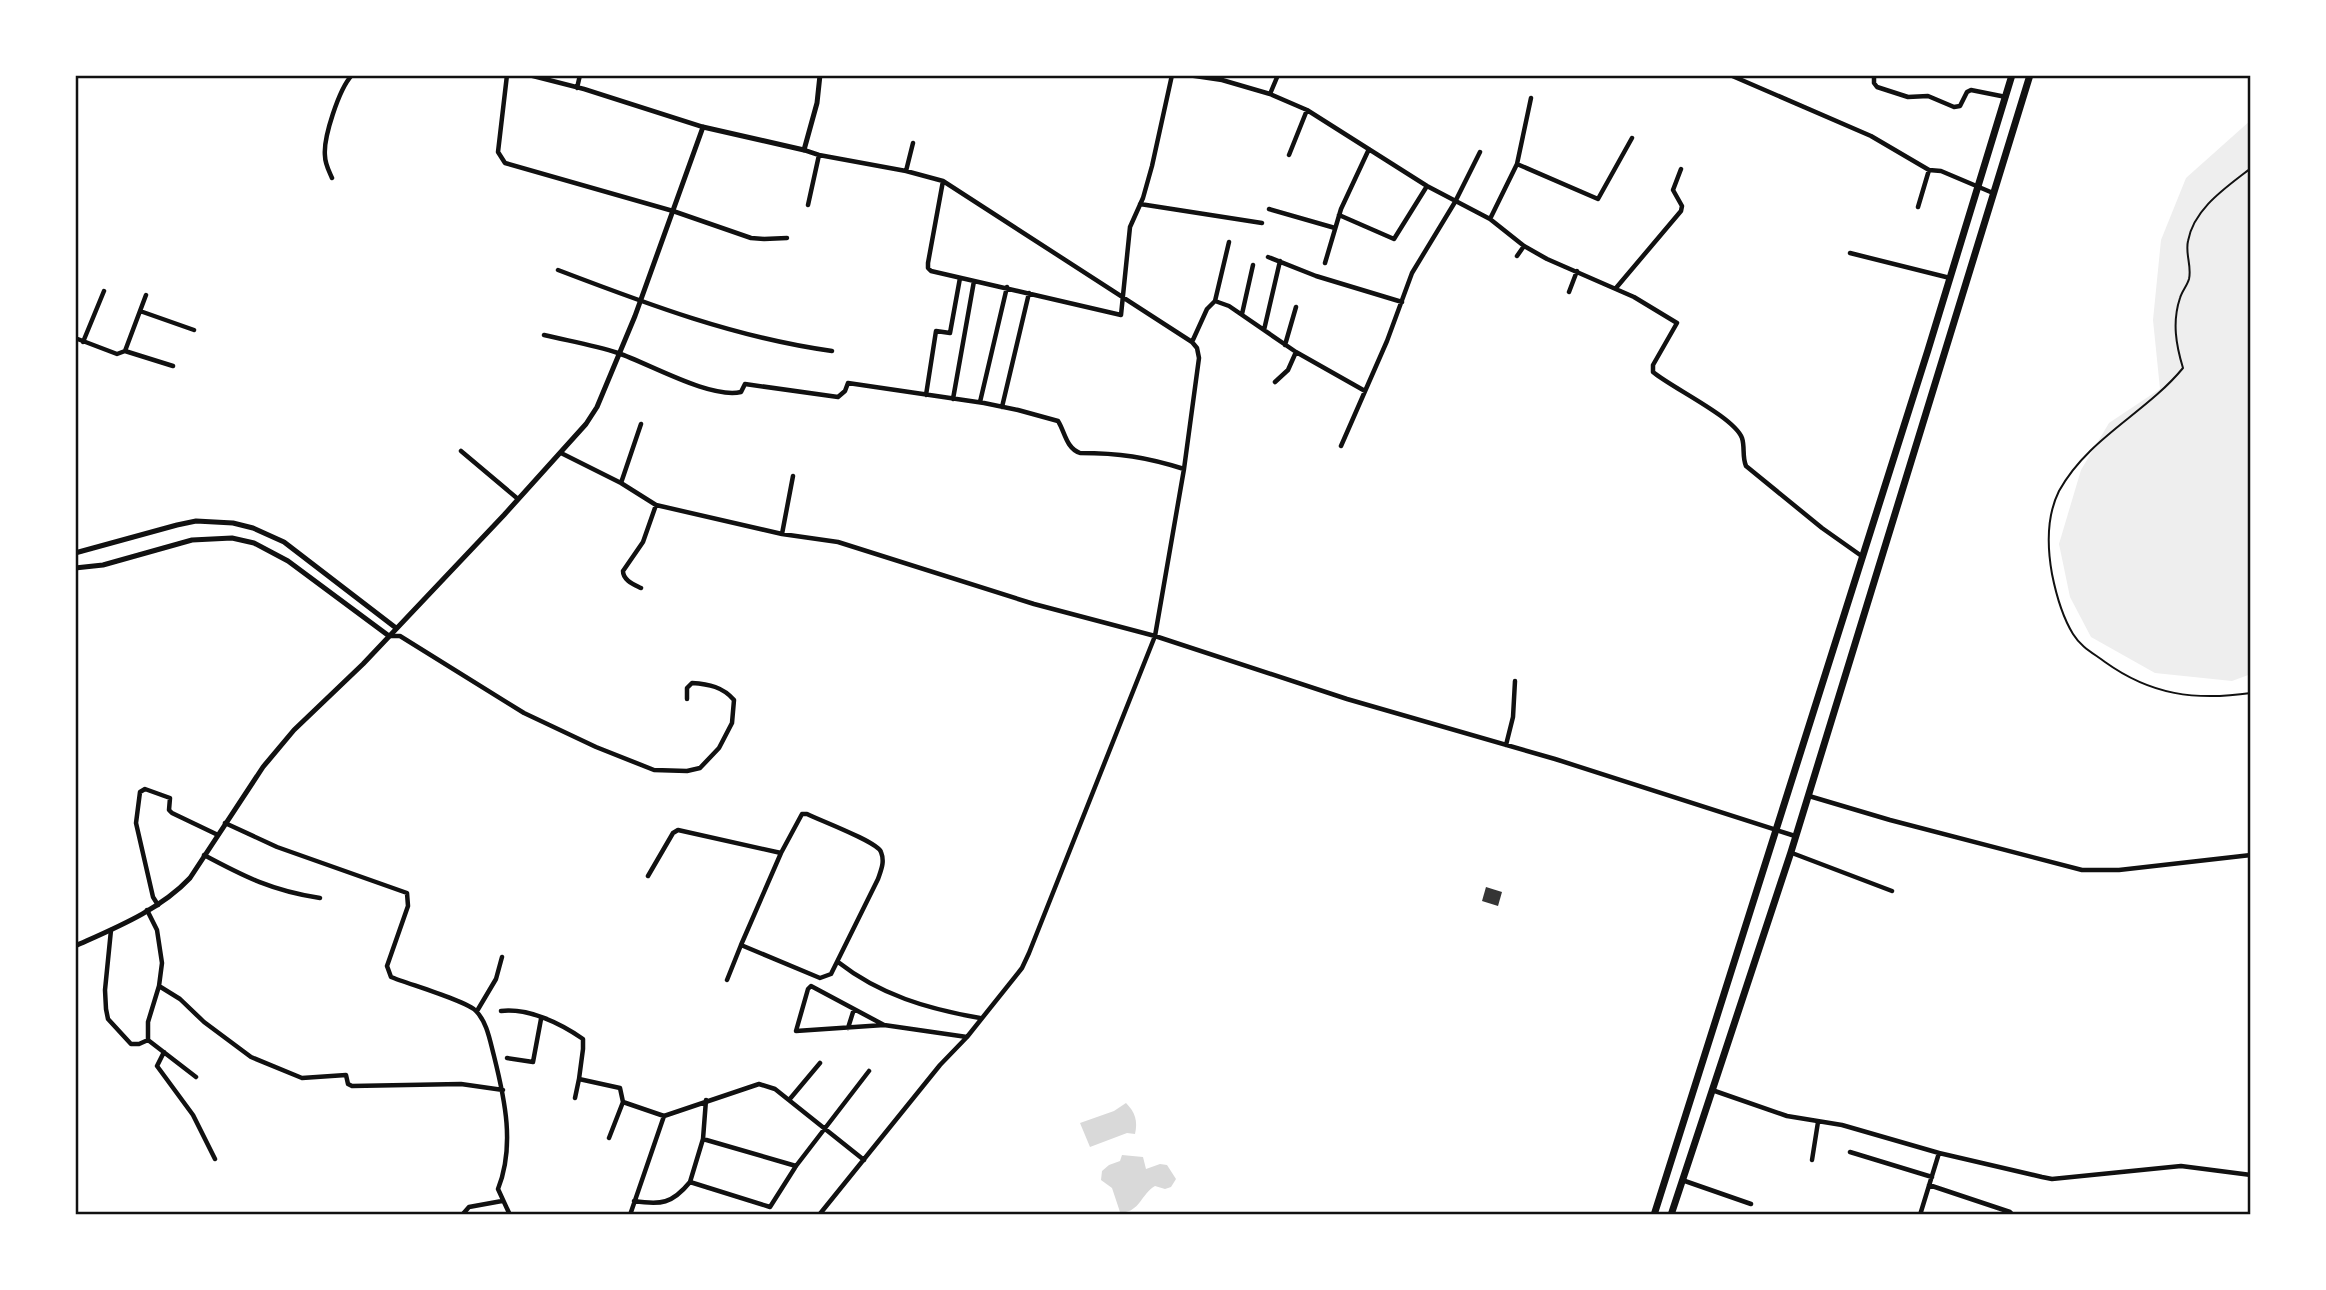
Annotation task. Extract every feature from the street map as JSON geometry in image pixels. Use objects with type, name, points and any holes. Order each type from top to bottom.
[{"type":"main road","points":[[1654,1215],[1928,351],[2012,75]]},
{"type":"main road","points":[[1671,1215],[1791,852],[2030,75]]},
{"type":"main road","points":[[1928,351],[1945,356]]},
{"type":"main road","points":[[1876,513],[1893,521]]},
{"type":"main road","points":[[1821,690],[1837,696]]},
{"type":"main road","points":[[1720,1005],[1737,1011]]},
{"type":"main road","points":[[1689,1101],[1706,1107]]},
{"type":"street","points":[[332,178],[325,159],[325,147],[340,92],[352,75]]},
{"type":"street","points":[[507,75],[498,152],[501,160],[518,168],[673,211],[751,238],[787,237]]},
{"type":"street","points":[[529,75],[703,127],[943,181],[1192,342],[1197,348],[1199,358],[1184,469],[1155,636],[1029,953],[1022,968],[967,1037],[940,1065],[819,1215]]},
{"type":"street","points":[[577,88],[580,75]]},
{"type":"street","points":[[804,149],[817,103],[820,75]]},
{"type":"street","points":[[943,181],[928,268],[960,278],[1121,315],[1130,227],[1152,166],[1172,75]]},
{"type":"street","points":[[1188,75],[1223,78],[1307,110],[1427,186],[1490,219],[1524,246],[1547,259],[1634,296],[1677,323],[1665,340],[1653,365],[1653,372],[1726,422],[1741,436],[1744,461],[1753,472],[1822,528],[1863,557]]},
{"type":"street","points":[[1270,94],[1278,75]]},
{"type":"street","points":[[1730,75],[1871,136],[1929,170],[1941,172],[1994,193]]},
{"type":"street","points":[[1874,75],[1877,87],[1908,97],[1927,96],[1954,107],[1959,106],[1971,90],[2006,97]]},
{"type":"street","points":[[1490,219],[1517,164],[1531,98]]},
{"type":"street","points":[[1289,155],[1307,110]]},
{"type":"street","points":[[75,947],[158,905],[184,885],[263,767],[294,730],[389,636],[518,499],[561,453],[597,407],[640,301],[703,127]]},
{"type":"street","points":[[1517,164],[1598,199],[1632,138]]},
{"type":"street","points":[[906,171],[913,143]]},
{"type":"street","points":[[1325,263],[1339,215],[1369,149]]},
{"type":"street","points":[[1340,446],[1412,273],[1455,202],[1480,152]]},
{"type":"street","points":[[808,205],[819,155]]},
{"type":"street","points":[[1616,288],[1681,212],[1682,206],[1673,190],[1681,169]]},
{"type":"street","points":[[1918,207],[1929,170]]},
{"type":"street","points":[[1339,215],[1394,239],[1427,186]]},
{"type":"street","points":[[1140,205],[1262,223]]},
{"type":"street","points":[[1269,209],[1335,228]]},
{"type":"street","points":[[1192,342],[1207,309],[1215,301],[1229,242]]},
{"type":"street","points":[[1517,256],[1524,246]]},
{"type":"street","points":[[1850,253],[1950,278]]},
{"type":"street","points":[[1268,257],[1316,276],[1402,302]]},
{"type":"street","points":[[1264,330],[1280,261]]},
{"type":"street","points":[[1242,314],[1253,265]]},
{"type":"street","points":[[558,270],[640,301],[760,338],[832,351]]},
{"type":"street","points":[[1569,292],[1577,271]]},
{"type":"street","points":[[926,395],[936,331],[950,333],[960,278]]},
{"type":"street","points":[[953,399],[974,281]]},
{"type":"street","points":[[980,402],[1007,287]]},
{"type":"street","points":[[83,342],[104,292]]},
{"type":"street","points":[[1002,407],[1029,293]]},
{"type":"street","points":[[125,351],[146,295]]},
{"type":"street","points":[[1215,301],[1242,314],[1296,352],[1365,391]]},
{"type":"street","points":[[1285,345],[1296,307]]},
{"type":"street","points":[[140,311],[194,330]]},
{"type":"street","points":[[544,335],[618,353],[697,385],[731,394],[741,392],[744,384],[838,397],[845,391],[848,383],[980,402],[1058,421],[1069,445],[1080,453],[1128,454],[1184,469]]},
{"type":"street","points":[[75,338],[117,354],[125,351],[173,366]]},
{"type":"street","points":[[1275,382],[1288,370],[1296,352]]},
{"type":"street","points":[[621,483],[641,424]]},
{"type":"street","points":[[461,451],[518,499]]},
{"type":"street","points":[[561,453],[621,483],[656,505],[782,534],[838,542],[1034,604],[1155,636],[1347,699],[1506,745],[1777,828],[1795,836]]},
{"type":"street","points":[[782,534],[793,476]]},
{"type":"street","points":[[641,588],[624,577],[623,570],[643,542],[656,505]]},
{"type":"street","points":[[75,553],[196,521],[233,523],[253,528],[284,542],[396,628],[400,636],[524,713],[596,747],[654,770],[687,771],[700,768],[719,748],[732,723],[734,700],[726,691],[707,684],[692,683],[687,688],[687,699]]},
{"type":"street","points":[[75,568],[103,565],[192,540],[232,538],[254,543],[280,555],[389,636],[400,636]]},
{"type":"street","points":[[1506,745],[1513,717],[1514,681]]},
{"type":"street","points":[[158,905],[153,897],[138,838],[136,823],[140,792],[145,789],[170,798],[169,810],[172,814],[218,835]]},
{"type":"street","points":[[1808,796],[2082,870],[2119,870],[2251,855]]},
{"type":"street","points":[[727,980],[741,944],[798,818],[804,814],[878,846],[883,865],[878,879],[831,974],[820,978],[741,944]]},
{"type":"street","points":[[225,824],[276,847],[407,893],[408,906],[387,966],[391,977],[446,998],[462,1001],[478,1012],[489,1034],[503,1090],[508,1134],[504,1174],[498,1189],[510,1215]]},
{"type":"street","points":[[648,876],[673,833],[678,830],[781,853]]},
{"type":"street","points":[[1791,852],[1892,891]]},
{"type":"street","points":[[204,855],[257,883],[294,894],[320,898]]},
{"type":"street","points":[[147,911],[157,930],[162,963],[159,986],[148,1022],[148,1040]]},
{"type":"street","points":[[111,929],[105,990],[108,1019],[131,1044],[148,1040]]},
{"type":"street","points":[[478,1012],[496,979],[502,957]]},
{"type":"street","points":[[838,962],[874,986],[906,1000],[936,1010],[980,1018]]},
{"type":"street","points":[[159,986],[180,999],[229,1043],[251,1057],[295,1076],[346,1075],[348,1084],[352,1086],[461,1084],[503,1090]]},
{"type":"street","points":[[884,1025],[811,986],[796,1031],[884,1025],[967,1037]]},
{"type":"street","points":[[848,1028],[854,1009]]},
{"type":"street","points":[[501,1012],[522,1011],[583,1039],[575,1098]]},
{"type":"street","points":[[507,1058],[533,1062],[541,1018]]},
{"type":"street","points":[[148,1040],[196,1077]]},
{"type":"street","points":[[164,1052],[157,1066],[193,1115],[215,1159]]},
{"type":"street","points":[[789,1100],[820,1063]]},
{"type":"street","points":[[690,1182],[770,1207],[796,1166],[869,1071]]},
{"type":"street","points":[[579,1079],[620,1088],[623,1102],[609,1138]]},
{"type":"street","points":[[623,1102],[664,1116],[706,1100],[762,1084],[775,1089],[864,1160]]},
{"type":"street","points":[[1711,1090],[1774,1112],[1842,1125],[1939,1153],[2052,1179],[2181,1166],[2251,1175]]},
{"type":"street","points":[[634,1201],[665,1203],[690,1182],[703,1139],[706,1100]]},
{"type":"street","points":[[630,1215],[664,1116]]},
{"type":"street","points":[[1812,1160],[1818,1122]]},
{"type":"street","points":[[703,1139],[796,1166]]},
{"type":"street","points":[[1850,1152],[1931,1177]]},
{"type":"street","points":[[1920,1215],[1939,1153]]},
{"type":"street","points":[[1682,1180],[1751,1204]]},
{"type":"street","points":[[1929,1185],[2013,1215]]},
{"type":"street","points":[[462,1215],[469,1207],[502,1201]]},
{"type":"lane","points":[[2251,168],[2213,199],[2198,218],[2188,242],[2191,269],[2188,283],[2180,298],[2175,332],[2183,368],[2166,387],[2088,451],[2082,459],[2058,493],[2049,517],[2049,556],[2058,598],[2072,633],[2082,646],[2123,675],[2152,688],[2193,696],[2251,694]]},
{"type":"shaded area","points":[[2251,120],[2251,674],[2232,681],[2155,673],[2091,637],[2070,597],[2059,544],[2081,470],[2109,423],[2160,389],[2153,320],[2161,240],[2186,178]]},
{"type":"shaded area","points":[[1126,1103],[1135,1117],[1135,1134],[1127,1133],[1090,1147],[1080,1123],[1114,1111]]},
{"type":"shaded area","points":[[1122,1155],[1143,1157],[1146,1169],[1160,1164],[1167,1165],[1176,1179],[1171,1187],[1165,1189],[1155,1186],[1132,1210],[1120,1212],[1112,1188],[1101,1180],[1102,1171],[1120,1161]]},
{"type":"building","points":[[1486,887],[1502,892],[1498,906],[1482,901]]}]
